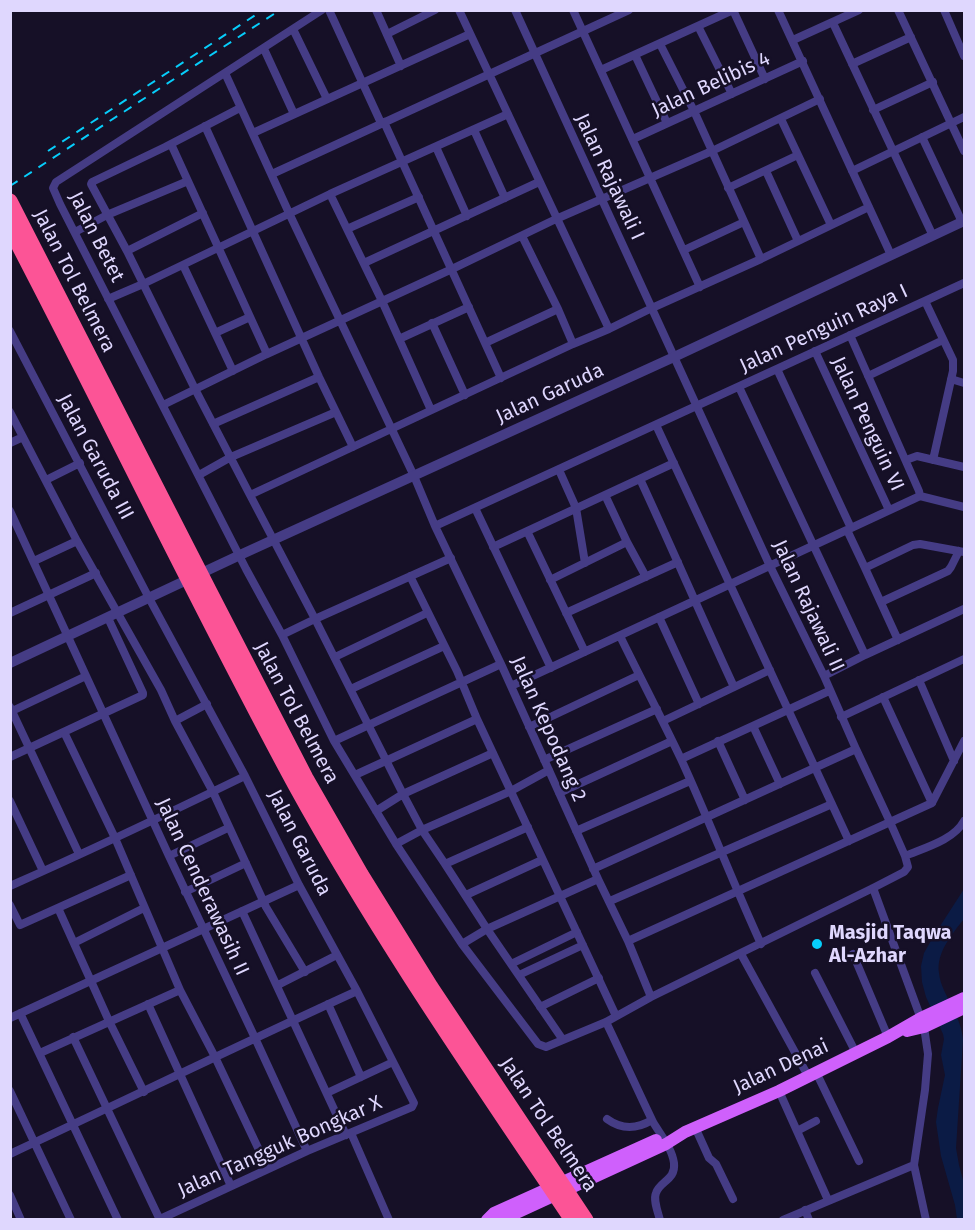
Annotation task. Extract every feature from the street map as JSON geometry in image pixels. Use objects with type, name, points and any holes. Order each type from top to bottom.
[{"type":"highway","name":"Jalan Tol Belmera","points":[[11,203],[296,785],[351,882],[422,996],[539,1159],[576,1215]]},
{"type":"highway","name":"Jalan Tol Belmera","points":[[10,230],[184,555]]},
{"type":"main road","name":"Jalan Denai","points":[[487,1220],[494,1213],[690,1130],[964,1002]]},
{"type":"main road","name":"Jalan Denai","points":[[501,1220],[664,1141]]},
{"type":"street","name":"Jalan Betet","points":[[322,10],[54,184],[54,190],[334,741],[396,844],[462,944],[538,1044],[546,1047],[563,1040]]},
{"type":"street","points":[[329,10],[419,197],[501,378]]},
{"type":"street","points":[[376,10],[401,66]]},
{"type":"street","points":[[387,34],[435,10]]},
{"type":"street","points":[[459,10],[609,329]]},
{"type":"street","name":"Jalan Rajawali I","points":[[515,10],[674,357]]},
{"type":"street","points":[[573,10],[700,287]]},
{"type":"street","points":[[272,174],[629,10]]},
{"type":"street","points":[[601,70],[733,10],[765,79]]},
{"type":"street","points":[[778,10],[891,255]]},
{"type":"street","points":[[793,39],[859,10]]},
{"type":"street","points":[[898,10],[964,151]]},
{"type":"street","points":[[944,10],[964,56]]},
{"type":"street","points":[[833,23],[933,236]]},
{"type":"street","points":[[698,26],[732,94]]},
{"type":"street","points":[[293,29],[327,99]]},
{"type":"street","points":[[253,133],[470,34]]},
{"type":"street","points":[[852,64],[911,37]]},
{"type":"street","points":[[660,44],[694,111],[761,259]]},
{"type":"street","points":[[264,49],[294,114]]},
{"type":"street","points":[[635,55],[668,123]]},
{"type":"street","name":"Jalan Belibis 4","points":[[633,140],[803,62]]},
{"type":"street","name":"Jalan Kepodang 2","points":[[225,73],[501,664],[593,869],[628,941],[651,997]]},
{"type":"street","points":[[873,110],[933,82]]},
{"type":"street","points":[[163,405],[556,219],[712,151],[820,99]]},
{"type":"street","points":[[240,108],[92,182],[92,185],[422,830],[563,1040],[606,1022],[651,997],[873,888],[926,1021],[928,1054],[914,1165],[924,1219]]},
{"type":"street","points":[[108,299],[330,194],[508,114]]},
{"type":"street","points":[[852,171],[964,117]]},
{"type":"street","points":[[781,119],[831,225]]},
{"type":"street","points":[[205,126],[353,447]]},
{"type":"street","points":[[474,130],[505,198]]},
{"type":"street","points":[[922,137],[963,222]]},
{"type":"street","points":[[171,144],[267,354]]},
{"type":"street","points":[[436,147],[467,216]]},
{"type":"street","points":[[728,188],[798,155]]},
{"type":"street","points":[[766,171],[798,241]]},
{"type":"street","points":[[75,232],[107,215],[188,181]]},
{"type":"street","points":[[364,263],[539,182]]},
{"type":"street","points":[[330,194],[431,410]]},
{"type":"street","points":[[347,229],[419,197]]},
{"type":"street","points":[[250,495],[869,207]]},
{"type":"street","points":[[127,251],[203,213]]},
{"type":"street","points":[[684,250],[744,222]]},
{"type":"street","name":"Jalan Garuda","points":[[10,663],[963,222]]},
{"type":"street","points":[[522,236],[573,344]]},
{"type":"street","points":[[183,264],[233,371]]},
{"type":"street","name":"Jalan Penguin Raya I","points":[[435,526],[964,285]]},
{"type":"street","points":[[925,301],[952,360],[953,371],[933,460]]},
{"type":"street","points":[[399,339],[469,307]]},
{"type":"street","points":[[485,343],[558,309]]},
{"type":"street","points":[[215,333],[250,317]]},
{"type":"street","points":[[432,323],[465,395]]},
{"type":"street","name":"Jalan Garuda III","points":[[10,331],[14,348],[80,464],[149,598]]},
{"type":"street","points":[[850,335],[920,491],[920,496]]},
{"type":"street","points":[[868,376],[943,340]]},
{"type":"street","name":"Jalan Penguin VI","points":[[815,351],[889,510]]},
{"type":"street","name":"Jalan Rajawali II","points":[[674,357],[770,566],[824,676],[905,856],[907,869],[873,888]]},
{"type":"street","points":[[777,369],[898,640]]},
{"type":"street","points":[[213,424],[319,376]]},
{"type":"street","points":[[951,379],[964,383]]},
{"type":"street","points":[[739,387],[865,656]]},
{"type":"street","points":[[10,412],[77,541],[161,690],[213,792],[266,907],[305,972]]},
{"type":"street","points":[[199,474],[231,457],[336,412]]},
{"type":"street","points":[[657,425],[849,841]]},
{"type":"street","points":[[10,443],[23,437]]},
{"type":"street","points":[[906,460],[916,456],[964,467]]},
{"type":"street","points":[[493,547],[674,463]]},
{"type":"street","points":[[46,480],[80,464]]},
{"type":"street","points":[[559,470],[576,508],[585,563]]},
{"type":"street","points":[[640,479],[734,687]]},
{"type":"street","points":[[605,495],[646,577]]},
{"type":"street","points":[[511,686],[920,496],[964,506]]},
{"type":"street","points":[[475,508],[551,668]]},
{"type":"street","name":"Jalan Cenderawasih II","points":[[10,511],[14,527],[34,561],[152,821],[307,1151]]},
{"type":"street","points":[[527,531],[585,652]]},
{"type":"street","points":[[34,561],[77,541]]},
{"type":"street","points":[[550,580],[627,542]]},
{"type":"street","points":[[865,568],[913,545],[920,544],[962,552],[948,571],[881,602]]},
{"type":"street","points":[[282,635],[451,558]]},
{"type":"street","points":[[566,613],[678,562]]},
{"type":"street","points":[[10,613],[96,573]]},
{"type":"street","points":[[410,576],[616,1016]]},
{"type":"street","name":"Jalan Garuda","points":[[149,598],[245,776],[414,1105]]},
{"type":"street","points":[[824,676],[964,609]]},
{"type":"street","points":[[334,657],[427,613]]},
{"type":"street","points":[[659,617],[699,704]]},
{"type":"street","points":[[10,757],[141,697],[143,694],[108,618]]},
{"type":"street","points":[[620,636],[681,759],[723,852],[737,892],[760,944]]},
{"type":"street","points":[[351,689],[444,646]]},
{"type":"street","points":[[841,717],[964,659]]},
{"type":"street","points":[[334,741],[501,664]]},
{"type":"street","points":[[663,721],[770,670]]},
{"type":"street","points":[[529,727],[639,675]]},
{"type":"street","points":[[79,854],[11,710],[86,676]]},
{"type":"street","points":[[919,680],[954,761]]},
{"type":"street","points":[[681,759],[830,691]]},
{"type":"street","points":[[883,697],[932,803]]},
{"type":"street","points":[[175,721],[207,704]]},
{"type":"street","points":[[544,760],[657,709]]},
{"type":"street","points":[[355,775],[477,719]]},
{"type":"street","points":[[753,726],[780,784]]},
{"type":"street","points":[[63,732],[115,838],[180,990],[215,1057],[268,1169]]},
{"type":"street","points":[[559,793],[672,741]]},
{"type":"street","points":[[718,741],[745,800]]},
{"type":"street","points":[[628,941],[932,803],[964,741]]},
{"type":"street","points":[[593,869],[856,749]]},
{"type":"street","points":[[376,811],[403,794],[493,753]]},
{"type":"street","points":[[396,844],[422,830],[511,791],[549,770]]},
{"type":"street","points":[[10,886],[245,776]]},
{"type":"street","points":[[576,831],[690,781]]},
{"type":"street","points":[[10,801],[43,871]]},
{"type":"street","points":[[609,901],[832,804]]},
{"type":"street","points":[[905,856],[949,837],[964,821]]},
{"type":"street","points":[[169,856],[228,828]]},
{"type":"street","points":[[445,864],[528,828]]},
{"type":"street","points":[[466,895],[543,860]]},
{"type":"street","points":[[185,892],[246,863]]},
{"type":"street","points":[[10,905],[20,925],[131,875]]},
{"type":"street","points":[[462,944],[487,930],[598,879]]},
{"type":"street","points":[[10,1018],[299,885]]},
{"type":"street","points":[[58,908],[109,1022],[144,1092]]},
{"type":"street","points":[[74,943],[144,908]]},
{"type":"street","points":[[242,911],[389,1220]]},
{"type":"street","points":[[511,964],[578,932]]},
{"type":"street","points":[[519,975],[584,945]]},
{"type":"street","points":[[741,954],[812,1074],[859,1161]]},
{"type":"street","points":[[852,954],[890,1036]]},
{"type":"street","points":[[278,985],[337,955]]},
{"type":"street","points":[[815,974],[856,1053]]},
{"type":"street","points":[[540,1007],[599,978]]},
{"type":"street","points":[[40,1053],[180,990]]},
{"type":"street","points":[[10,1154],[293,1019],[357,991]]},
{"type":"street","points":[[148,1004],[231,1186]]},
{"type":"street","points":[[328,1004],[361,1077]]},
{"type":"street","points":[[20,1013],[118,1220]]},
{"type":"street","points":[[606,1022],[674,1161],[674,1169],[670,1178],[657,1190],[655,1196],[660,1220]]},
{"type":"street","points":[[73,1037],[159,1219]]},
{"type":"street","points":[[327,1093],[393,1062]]},
{"type":"street","points":[[779,1090],[828,1200]]},
{"type":"street","points":[[10,1091],[71,1220]]},
{"type":"street","name":"Jalan Tangguk Bongkar X","points":[[159,1219],[414,1105]]},
{"type":"street","points":[[608,1119],[614,1124],[627,1128],[645,1125],[652,1120]]},
{"type":"street","points":[[797,1131],[816,1121]]},
{"type":"street","points":[[690,1130],[709,1158],[716,1164],[733,1199]]},
{"type":"street","points":[[783,1220],[914,1165]]},
{"type":"street","points":[[10,1195],[21,1220]]},
{"type":"street","points":[[805,1210],[809,1220]]},
{"type":"water","points":[[964,889],[964,919],[942,951],[939,966],[941,982],[958,1020],[963,1040],[956,1148],[964,1184],[964,1219],[957,1219],[941,1156],[936,1122],[945,1075],[941,1055],[944,1039],[926,997],[921,966],[924,953]]},
{"type":"railway","points":[[48,151],[263,10]]},
{"type":"railway","points":[[10,186],[280,10]]},
{"type":"place","name":"Masjid Taqwa Al-Azhar","points":[[817,944]]}]
